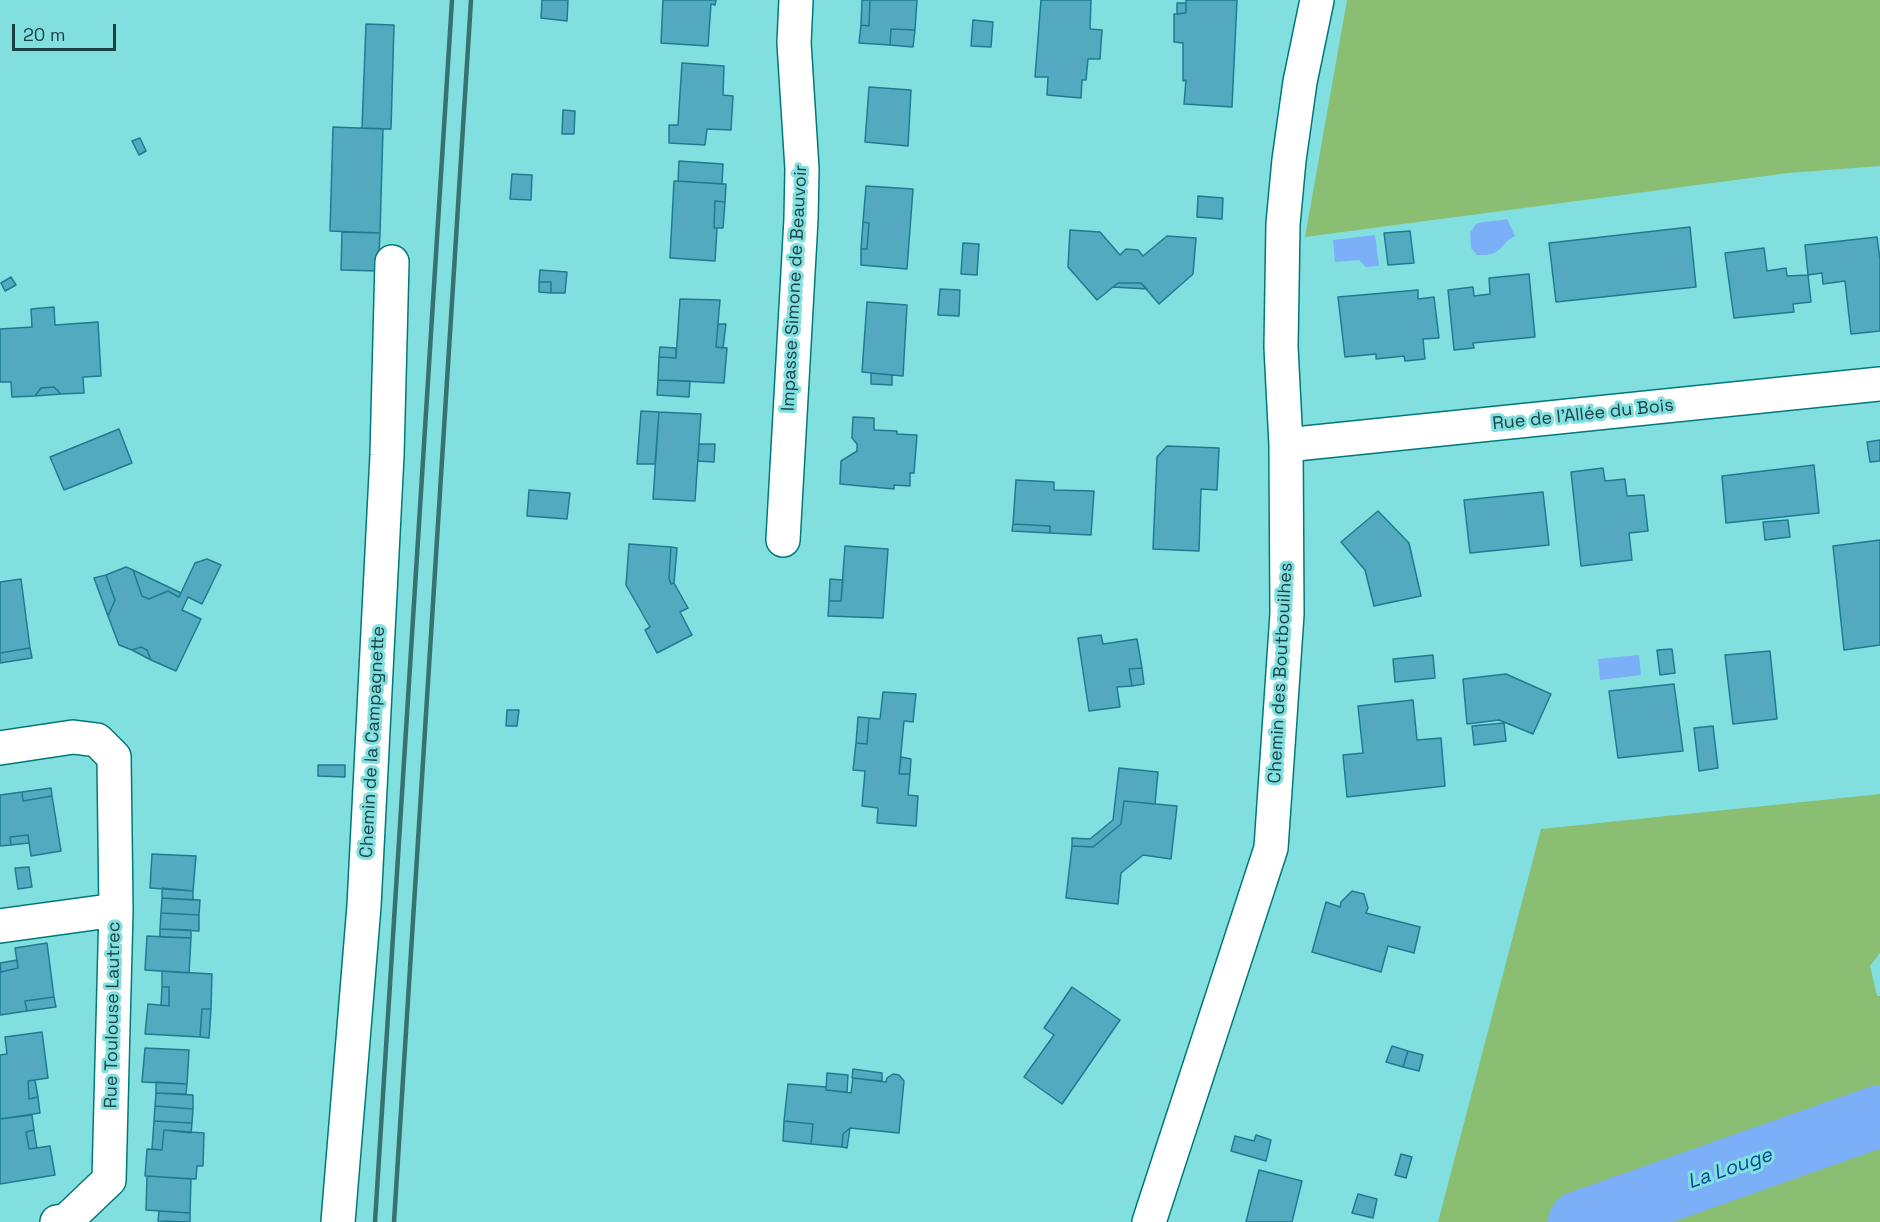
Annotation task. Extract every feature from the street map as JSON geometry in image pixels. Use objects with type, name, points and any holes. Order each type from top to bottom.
[{"type":"street","name":"Impasse Simone de Beauvoir","points":[[783,540],[801,219],[802,169],[794,43],[796,0]]},
{"type":"street","name":"Chemin des Boutbouilhes","points":[[1149,1222],[1271,848],[1287,614],[1286,446],[1281,347],[1283,224],[1300,82],[1317,0]]},
{"type":"street","name":"Chemin de la Campagnette","points":[[338,1222],[364,906],[387,455],[392,262]]},
{"type":"street","name":"Rue de l'Allée du Bois","points":[[1286,446],[1880,384]]},
{"type":"street","name":"Rue Toulouse Lautrec","points":[[0,748],[73,737],[97,740],[114,757],[116,910],[109,1180],[66,1221],[57,1222]]},
{"type":"street","points":[[0,926],[116,910]]},
{"type":"green space","points":[[1347,0],[1880,0],[1880,166],[1788,173],[1305,237]]},
{"type":"green space","points":[[1880,794],[1880,953],[1870,966],[1877,996],[1880,996],[1880,1222],[1438,1222],[1541,829]]},
{"type":"water","points":[[1507,219],[1515,236],[1496,252],[1477,255],[1471,248],[1470,233],[1476,224]]},
{"type":"water","points":[[1375,235],[1379,266],[1366,267],[1359,260],[1335,262],[1333,240]]},
{"type":"water","points":[[1639,655],[1641,675],[1600,680],[1598,659]]},
{"type":"building","points":[[542,0],[568,0],[567,21],[541,18]]},
{"type":"building","points":[[663,0],[716,0],[715,5],[711,4],[708,46],[661,43]]},
{"type":"building","points":[[862,0],[870,0],[869,26],[861,25]]},
{"type":"building","points":[[870,0],[917,0],[915,30],[891,29],[890,45],[859,43],[861,25],[869,26]]},
{"type":"building","points":[[1041,0],[1091,0],[1090,29],[1102,30],[1100,59],[1088,59],[1086,80],[1082,80],[1081,98],[1047,95],[1048,77],[1035,77]]},
{"type":"building","points":[[1186,0],[1237,0],[1232,107],[1184,104],[1186,80],[1183,81],[1183,43],[1174,42],[1174,14],[1186,13]]},
{"type":"building","points":[[1177,3],[1186,3],[1186,13],[1177,14]]},
{"type":"building","points":[[973,20],[993,22],[991,47],[971,46]]},
{"type":"building","points":[[366,24],[394,25],[391,129],[362,128]]},
{"type":"building","points":[[891,29],[915,30],[913,47],[890,45]]},
{"type":"building","points":[[682,63],[724,66],[723,95],[733,96],[731,130],[707,129],[705,145],[669,143],[669,125],[678,125]]},
{"type":"building","points":[[869,87],[911,90],[908,146],[865,142]]},
{"type":"building","points":[[563,110],[575,111],[574,134],[562,134]]},
{"type":"building","points":[[333,127],[383,129],[380,233],[330,231]]},
{"type":"building","points":[[140,138],[146,151],[139,155],[132,141]]},
{"type":"building","points":[[679,161],[723,164],[722,184],[678,181]]},
{"type":"building","points":[[512,174],[532,175],[531,200],[510,199]]},
{"type":"building","points":[[674,181],[726,184],[725,202],[715,201],[714,228],[717,228],[715,261],[670,258]]},
{"type":"building","points":[[866,186],[913,189],[907,269],[861,265],[861,249],[867,249],[869,223],[863,222]]},
{"type":"building","points":[[1198,196],[1223,198],[1222,219],[1197,217]]},
{"type":"building","points":[[715,201],[725,202],[723,228],[714,228]]},
{"type":"building","points":[[863,222],[869,223],[867,249],[861,249]]},
{"type":"building","points":[[1690,227],[1696,287],[1556,302],[1549,243]]},
{"type":"building","points":[[1070,230],[1100,232],[1120,255],[1126,249],[1138,250],[1143,256],[1167,236],[1196,238],[1193,274],[1159,304],[1141,283],[1118,283],[1097,300],[1068,267]]},
{"type":"building","points":[[1410,231],[1414,263],[1388,265],[1384,233]]},
{"type":"building","points":[[342,232],[380,233],[378,271],[341,270]]},
{"type":"building","points":[[1877,237],[1880,260],[1880,331],[1851,334],[1845,281],[1823,284],[1822,273],[1808,275],[1805,245]]},
{"type":"building","points":[[963,243],[979,244],[977,275],[961,274]]},
{"type":"building","points":[[1764,248],[1767,271],[1786,268],[1787,276],[1808,275],[1811,302],[1793,304],[1794,312],[1734,318],[1725,253]]},
{"type":"building","points":[[540,270],[567,272],[565,293],[551,293],[551,282],[539,282]]},
{"type":"building","points":[[1529,274],[1535,337],[1473,343],[1474,348],[1454,350],[1448,290],[1473,287],[1474,296],[1490,294],[1489,278]]},
{"type":"building","points":[[11,277],[16,285],[5,291],[1,283]]},
{"type":"building","points":[[539,282],[551,282],[551,293],[539,292]]},
{"type":"building","points":[[1118,283],[1141,283],[1147,289],[1113,287]]},
{"type":"building","points":[[940,289],[960,290],[959,316],[938,315]]},
{"type":"building","points":[[1418,290],[1418,299],[1434,297],[1439,338],[1423,339],[1425,359],[1405,361],[1404,356],[1376,359],[1376,354],[1345,357],[1338,297]]},
{"type":"building","points":[[680,299],[720,300],[716,347],[727,348],[724,383],[658,380],[659,357],[676,358]]},
{"type":"building","points":[[867,302],[907,305],[903,376],[862,372]]},
{"type":"building","points":[[54,307],[55,325],[98,322],[101,376],[83,377],[84,393],[61,394],[54,387],[41,388],[35,396],[12,397],[11,382],[0,382],[0,329],[32,327],[31,309]]},
{"type":"building","points":[[718,324],[726,324],[723,348],[716,347]]},
{"type":"building","points":[[660,347],[676,348],[676,358],[659,357]]},
{"type":"building","points":[[871,373],[892,375],[892,385],[871,384]]},
{"type":"building","points":[[658,380],[690,381],[689,397],[657,395]]},
{"type":"building","points":[[54,387],[61,394],[35,396],[41,388]]},
{"type":"building","points":[[641,411],[659,412],[655,464],[637,464]]},
{"type":"building","points":[[659,412],[701,414],[695,501],[653,499]]},
{"type":"building","points":[[853,417],[874,418],[874,430],[917,435],[914,473],[910,473],[910,486],[894,485],[894,489],[840,484],[841,461],[857,451],[857,444],[852,438]]},
{"type":"building","points":[[119,429],[132,463],[64,490],[50,457]]},
{"type":"building","points":[[1880,440],[1880,461],[1870,462],[1867,442]]},
{"type":"building","points":[[699,444],[715,444],[714,462],[698,461]]},
{"type":"building","points":[[1167,446],[1219,448],[1217,490],[1201,489],[1199,551],[1153,549],[1157,457]]},
{"type":"building","points":[[1814,465],[1819,513],[1726,523],[1722,476]]},
{"type":"building","points":[[1603,468],[1605,481],[1625,479],[1627,496],[1644,495],[1648,531],[1629,533],[1632,560],[1581,566],[1571,472]]},
{"type":"building","points":[[1016,480],[1054,482],[1054,490],[1094,491],[1091,535],[1050,533],[1050,526],[1013,524]]},
{"type":"building","points":[[529,490],[570,493],[567,519],[527,516]]},
{"type":"building","points":[[1543,492],[1549,545],[1470,553],[1464,500]]},
{"type":"building","points":[[1378,511],[1409,543],[1421,596],[1374,606],[1365,570],[1341,542]]},
{"type":"building","points":[[1788,520],[1790,537],[1765,540],[1763,522]]},
{"type":"building","points":[[1013,524],[1050,526],[1050,533],[1012,531]]},
{"type":"building","points":[[1880,540],[1880,645],[1844,650],[1833,546]]},
{"type":"building","points":[[629,544],[671,547],[669,578],[688,608],[680,612],[692,635],[657,653],[645,630],[650,627],[626,585]]},
{"type":"building","points":[[845,546],[888,549],[883,618],[828,616],[829,601],[841,601]]},
{"type":"building","points":[[671,547],[677,548],[674,583],[671,584],[669,578]]},
{"type":"building","points":[[207,559],[221,565],[202,604],[188,597],[182,610],[201,619],[176,671],[151,660],[147,650],[141,647],[132,650],[119,645],[108,616],[115,600],[106,575],[126,567],[133,570],[142,596],[149,599],[168,591],[179,597],[195,563]]},
{"type":"building","points":[[133,570],[181,593],[179,597],[168,591],[149,599],[142,596]]},
{"type":"building","points":[[106,575],[115,600],[108,616],[94,578]]},
{"type":"building","points":[[21,579],[30,648],[0,653],[0,582]]},
{"type":"building","points":[[830,579],[843,580],[841,601],[829,601]]},
{"type":"building","points":[[1101,635],[1103,644],[1137,639],[1142,668],[1129,669],[1132,686],[1117,687],[1120,707],[1089,711],[1078,638]]},
{"type":"building","points":[[141,647],[147,650],[151,660],[132,650]]},
{"type":"building","points":[[30,648],[32,658],[0,663],[0,653]]},
{"type":"building","points":[[1672,649],[1675,673],[1660,675],[1657,650]]},
{"type":"building","points":[[1770,651],[1777,719],[1733,724],[1725,655]]},
{"type":"building","points":[[1433,655],[1435,678],[1395,682],[1393,659]]},
{"type":"building","points":[[1142,668],[1144,684],[1132,686],[1129,669]]},
{"type":"building","points":[[1506,674],[1551,694],[1533,734],[1499,720],[1467,724],[1463,679]]},
{"type":"building","points":[[1674,684],[1683,751],[1618,758],[1609,691]]},
{"type":"building","points":[[883,692],[916,694],[913,722],[904,721],[899,774],[910,774],[908,795],[918,796],[916,826],[877,823],[878,808],[862,806],[865,771],[853,770],[856,743],[867,744],[869,718],[880,719]]},
{"type":"building","points":[[1413,700],[1417,740],[1441,738],[1445,786],[1347,797],[1343,755],[1363,753],[1358,706]]},
{"type":"building","points":[[507,710],[519,710],[517,726],[506,726]]},
{"type":"building","points":[[858,717],[869,718],[867,744],[856,743]]},
{"type":"building","points":[[1504,723],[1506,741],[1474,745],[1472,726]]},
{"type":"building","points":[[1713,726],[1718,768],[1699,771],[1694,728]]},
{"type":"building","points":[[901,757],[911,759],[910,774],[899,774]]},
{"type":"building","points":[[318,765],[345,765],[345,777],[318,776]]},
{"type":"building","points":[[1119,768],[1158,772],[1155,804],[1124,801],[1121,824],[1093,847],[1072,846],[1072,838],[1090,839],[1113,820]]},
{"type":"building","points":[[51,788],[52,796],[23,801],[22,792]]},
{"type":"building","points":[[22,792],[23,801],[52,796],[61,851],[31,856],[28,835],[10,837],[11,845],[0,846],[0,795]]},
{"type":"building","points":[[1124,801],[1177,806],[1171,859],[1143,855],[1121,873],[1118,904],[1066,898],[1072,846],[1093,847],[1121,824]]},
{"type":"building","points":[[28,835],[29,843],[11,845],[10,837]]},
{"type":"building","points":[[152,854],[196,856],[193,891],[150,888]]},
{"type":"building","points":[[29,867],[32,887],[18,889],[15,868]]},
{"type":"building","points":[[162,888],[193,891],[193,900],[162,898]]},
{"type":"building","points":[[1352,891],[1364,894],[1368,908],[1366,913],[1420,927],[1414,953],[1388,946],[1381,972],[1312,952],[1326,902],[1340,907],[1341,902]]},
{"type":"building","points":[[162,898],[200,900],[199,915],[161,913]]},
{"type":"building","points":[[161,913],[199,915],[199,931],[160,929]]},
{"type":"building","points":[[160,929],[191,930],[191,938],[160,937]]},
{"type":"building","points":[[147,936],[191,938],[189,973],[145,970]]},
{"type":"building","points":[[47,943],[54,997],[25,1001],[27,1011],[0,1015],[0,967],[1,972],[18,968],[15,948]]},
{"type":"building","points":[[17,960],[18,968],[1,972],[0,963]]},
{"type":"building","points":[[162,971],[212,974],[211,1009],[202,1009],[200,1037],[145,1034],[148,1004],[169,1006],[169,987],[162,987]]},
{"type":"building","points":[[162,987],[169,987],[169,1006],[161,1005]]},
{"type":"building","points":[[1072,987],[1120,1020],[1062,1104],[1024,1077],[1054,1035],[1044,1028]]},
{"type":"building","points":[[54,997],[56,1007],[27,1011],[25,1001]]},
{"type":"building","points":[[202,1009],[211,1009],[209,1038],[200,1037]]},
{"type":"building","points":[[42,1032],[48,1078],[28,1081],[29,1099],[38,1097],[40,1113],[0,1119],[0,1055],[7,1054],[5,1037]]},
{"type":"building","points":[[1392,1046],[1408,1051],[1403,1067],[1386,1062]]},
{"type":"building","points":[[145,1048],[189,1050],[187,1084],[142,1082]]},
{"type":"building","points":[[1408,1051],[1423,1055],[1419,1071],[1403,1067]]},
{"type":"building","points":[[853,1069],[882,1073],[882,1081],[852,1078]]},
{"type":"building","points":[[827,1073],[848,1075],[847,1092],[826,1090]]},
{"type":"building","points":[[893,1074],[899,1075],[904,1081],[899,1133],[850,1128],[843,1134],[842,1147],[811,1144],[813,1124],[784,1121],[788,1084],[826,1087],[826,1090],[851,1093],[853,1078],[886,1082],[887,1078]]},
{"type":"building","points":[[35,1080],[38,1097],[29,1099],[28,1081]]},
{"type":"building","points":[[156,1082],[187,1084],[186,1094],[156,1093]]},
{"type":"building","points":[[156,1093],[193,1095],[193,1109],[155,1106]]},
{"type":"building","points":[[155,1106],[193,1109],[192,1123],[154,1121]]},
{"type":"building","points":[[32,1115],[34,1130],[26,1132],[29,1149],[50,1146],[55,1175],[0,1184],[0,1119]]},
{"type":"building","points":[[154,1121],[192,1123],[191,1133],[164,1130],[162,1150],[152,1149]]},
{"type":"building","points":[[784,1121],[813,1124],[811,1144],[783,1141]]},
{"type":"building","points":[[850,1128],[847,1148],[842,1147],[843,1134]]},
{"type":"building","points":[[34,1130],[37,1148],[29,1149],[26,1132]]},
{"type":"building","points":[[164,1130],[204,1133],[203,1166],[197,1166],[196,1179],[145,1176],[147,1149],[162,1150]]},
{"type":"building","points":[[1256,1135],[1271,1140],[1266,1161],[1231,1151],[1235,1136],[1254,1141]]},
{"type":"building","points":[[1401,1154],[1412,1157],[1406,1178],[1395,1175]]},
{"type":"building","points":[[1259,1170],[1302,1181],[1292,1222],[1246,1222]]},
{"type":"building","points":[[147,1176],[191,1179],[190,1213],[146,1210]]},
{"type":"building","points":[[1358,1194],[1377,1199],[1373,1218],[1352,1213]]},
{"type":"building","points":[[159,1211],[190,1213],[190,1222],[158,1221]]},
{"type":"waterway","name":"La Louge","points":[[1579,1222],[1880,1116]]},
{"type":"railway","points":[[375,1222],[452,0]]},
{"type":"railway","points":[[394,1222],[471,0]]}]
